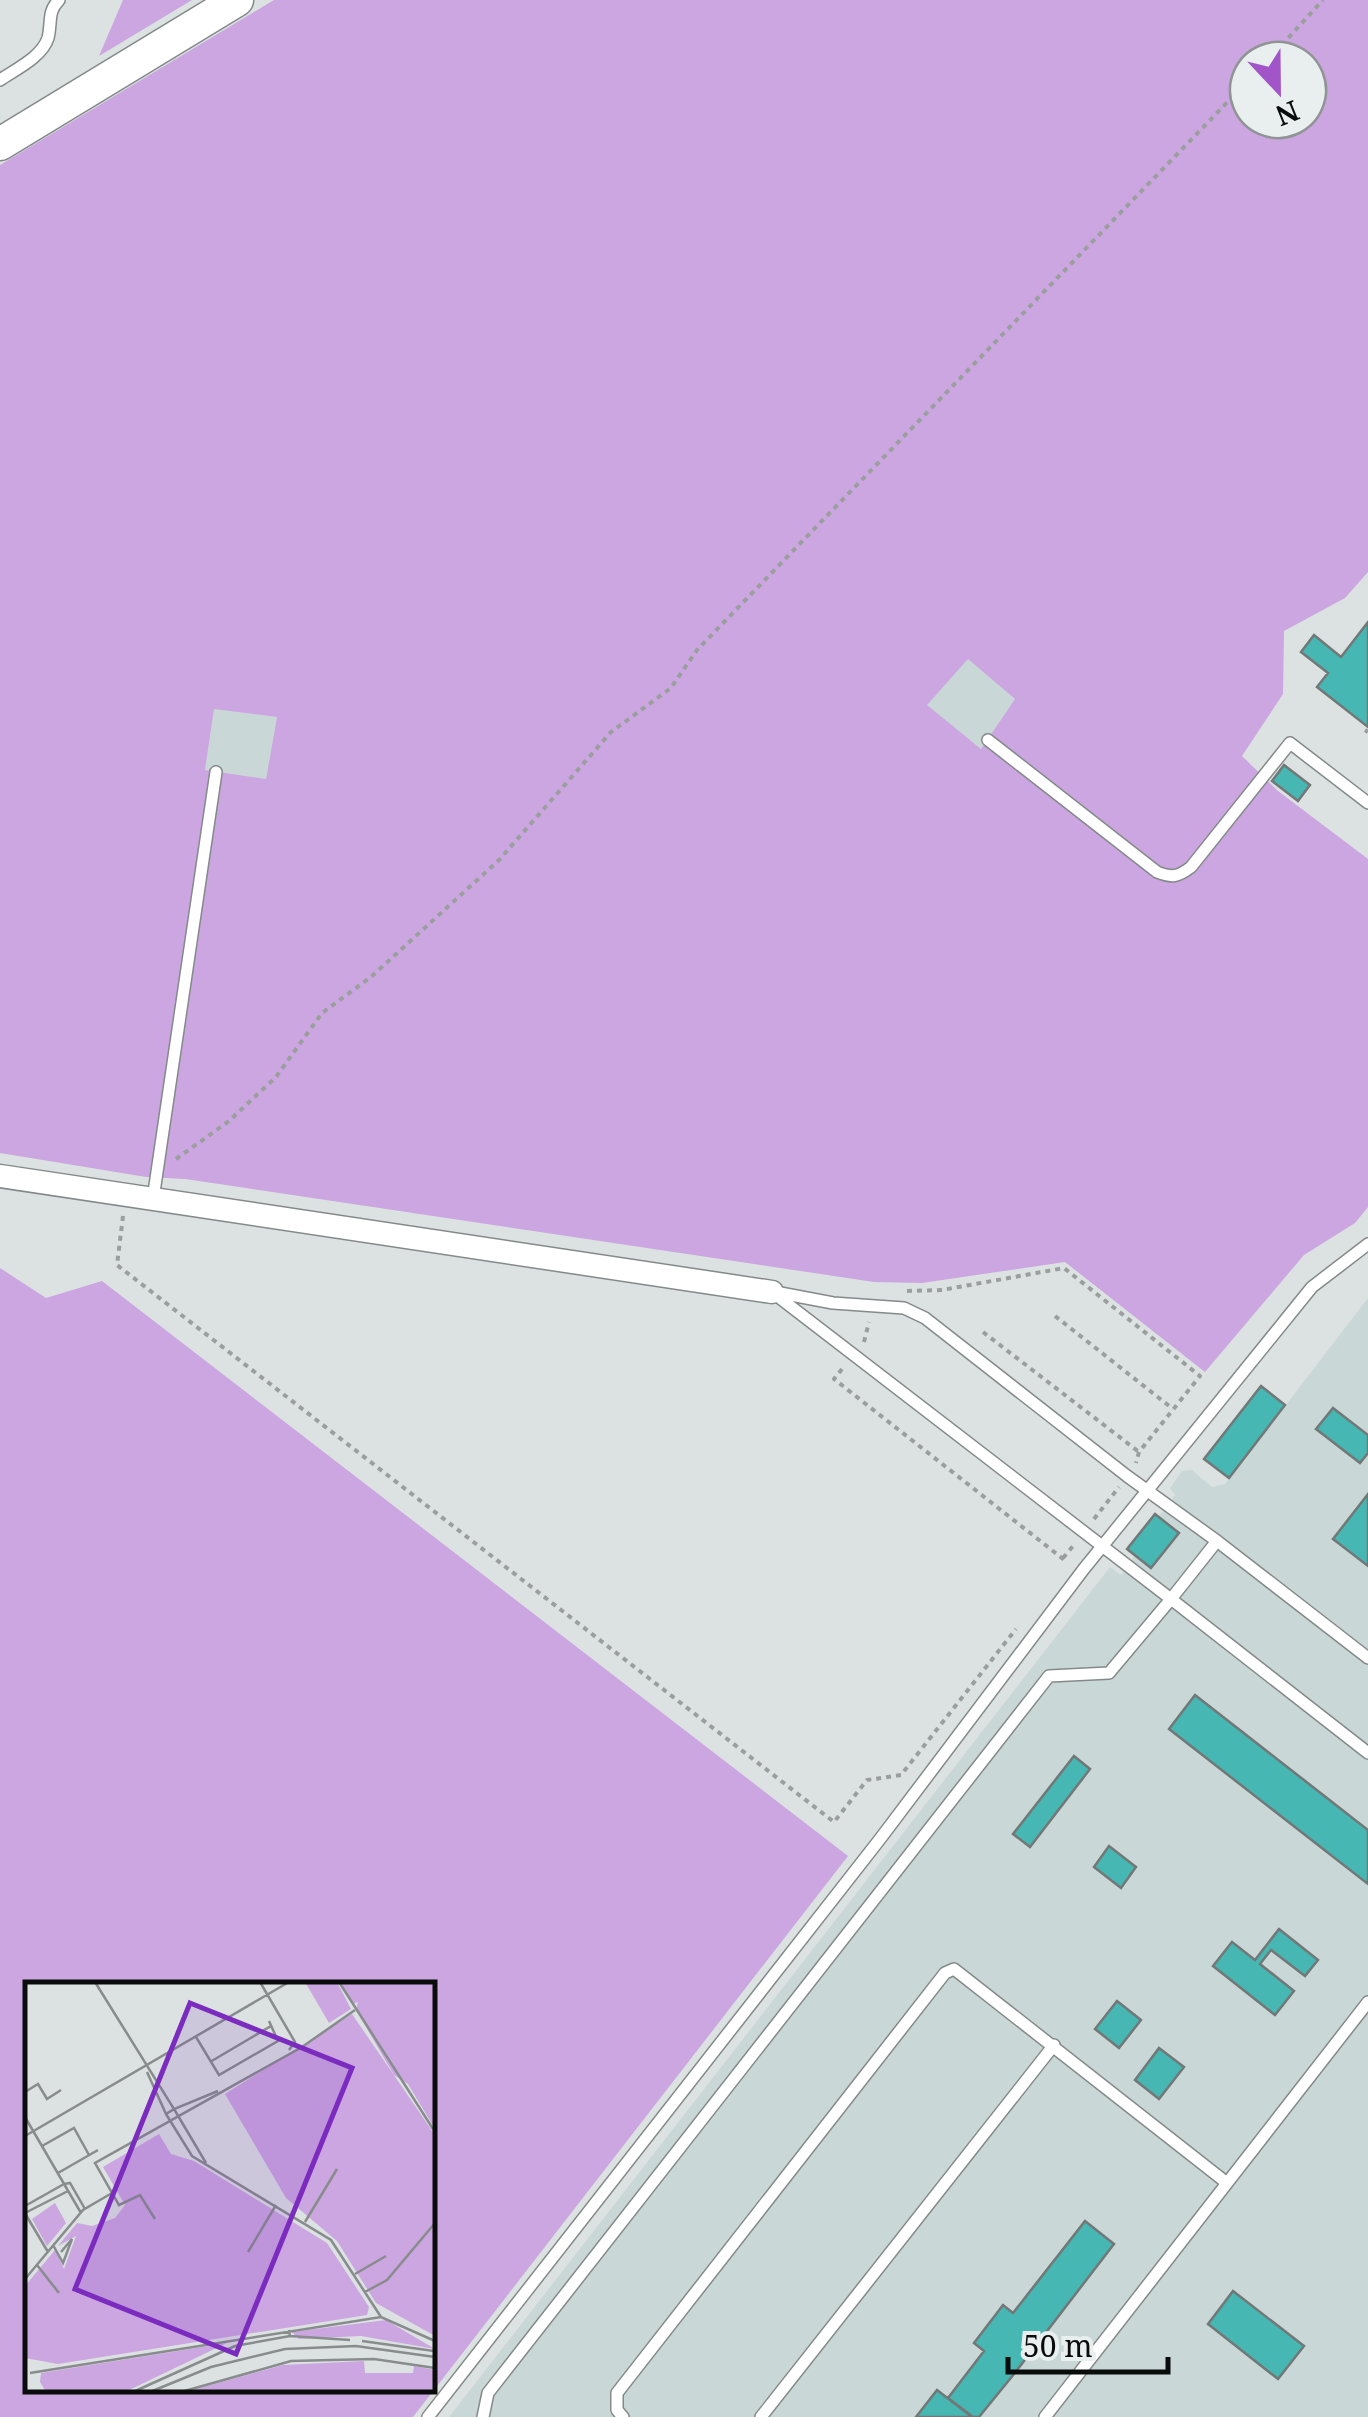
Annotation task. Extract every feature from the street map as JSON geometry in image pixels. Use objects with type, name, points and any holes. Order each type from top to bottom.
[{"type":"street","points":[[0,144],[237,0]]},
{"type":"street","points":[[0,1176],[772,1292]]},
{"type":"lane","points":[[0,80],[34,57],[48,40],[50,9],[58,0]]},
{"type":"lane","points":[[988,740],[1157,872],[1169,877],[1180,876],[1191,868],[1290,743],[1368,803]]},
{"type":"lane","points":[[159,1200],[158,1164],[216,772]]},
{"type":"lane","points":[[428,2417],[1147,1490],[1312,1287],[1368,1244]]},
{"type":"lane","points":[[772,1292],[904,1308],[924,1318],[1368,1658]]},
{"type":"lane","points":[[772,1292],[1368,1753]]},
{"type":"lane","points":[[482,2417],[488,2394],[500,2378],[1049,1676],[1109,1673],[1217,1541]]},
{"type":"lane","points":[[623,2417],[617,2410],[617,2393],[945,1973],[954,1969],[1227,2183]]},
{"type":"lane","points":[[1045,2417],[1368,2002]]},
{"type":"lane","points":[[761,2417],[1054,2045]]},
{"type":"path","points":[[1286,40],[1323,0]]},
{"type":"path","points":[[158,1164],[177,1158],[229,1121],[276,1077],[322,1013],[372,976],[498,860],[611,732],[672,688],[697,650],[1228,102]]},
{"type":"path","points":[[126,1195],[117,1266],[834,1822],[867,1780],[901,1775],[1020,1623]]},
{"type":"path","points":[[871,1306],[867,1337],[834,1379],[1066,1560],[1127,1476],[1139,1452],[1200,1376],[1064,1268],[942,1290],[907,1291]]},
{"type":"path","points":[[1055,1316],[1174,1409]]},
{"type":"path","points":[[983,1332],[1139,1452]]},
{"type":"shaded area","points":[[123,0],[192,0],[99,56]]},
{"type":"shaded area","points":[[274,0],[1368,0],[1368,572],[1345,598],[1284,631],[1283,694],[1242,756],[1278,791],[1368,859],[1368,1207],[1355,1223],[1304,1255],[1205,1372],[1065,1262],[922,1283],[874,1282],[0,1153],[0,165]],"holes":[[[968,659],[1015,699],[981,749],[927,705]],[[214,709],[277,717],[266,779],[205,770]]]},
{"type":"shaded area","points":[[968,658],[1015,699],[981,749],[926,705]]},
{"type":"shaded area","points":[[214,708],[277,717],[266,779],[205,770]]},
{"type":"shaded area","points":[[0,1268],[46,1298],[102,1281],[848,1856],[435,2389],[435,1982],[25,1982],[25,2392],[432,2392],[413,2417],[0,2417]]},
{"type":"shaded area","points":[[1368,1298],[1368,2417],[449,2417],[1110,1567],[1121,1575],[1135,1556],[1152,1569],[1180,1533],[1159,1516],[1175,1495],[1170,1488],[1182,1471],[1192,1470],[1212,1487],[1225,1484]]},
{"type":"building","points":[[1368,622],[1368,727],[1317,687],[1328,673],[1301,652],[1314,635],[1341,657]]},
{"type":"building","points":[[1284,765],[1310,785],[1298,801],[1272,781]]},
{"type":"building","points":[[1261,1386],[1285,1405],[1229,1478],[1204,1459]]},
{"type":"building","points":[[1333,1408],[1368,1435],[1368,1453],[1360,1463],[1316,1429]]},
{"type":"building","points":[[1368,1494],[1368,1566],[1333,1539]]},
{"type":"building","points":[[1155,1514],[1179,1533],[1151,1568],[1127,1549]]},
{"type":"building","points":[[1195,1695],[1368,1830],[1368,1884],[1169,1729]]},
{"type":"building","points":[[1074,1756],[1090,1769],[1030,1847],[1013,1834]]},
{"type":"building","points":[[1109,1846],[1136,1867],[1121,1888],[1094,1867]]},
{"type":"building","points":[[1279,1929],[1318,1960],[1305,1976],[1271,1950],[1260,1964],[1294,1991],[1275,2015],[1213,1966],[1232,1942],[1255,1960]]},
{"type":"building","points":[[1117,2001],[1141,2020],[1119,2048],[1095,2029]]},
{"type":"building","points":[[1159,2048],[1184,2067],[1159,2099],[1135,2080]]},
{"type":"building","points":[[1085,2221],[1114,2244],[979,2417],[973,2417],[948,2398],[984,2351],[974,2343],[1003,2305],[1013,2313]]},
{"type":"building","points":[[1233,2291],[1304,2346],[1278,2379],[1208,2324]]},
{"type":"building","points":[[937,2390],[972,2417],[916,2417]]}]
